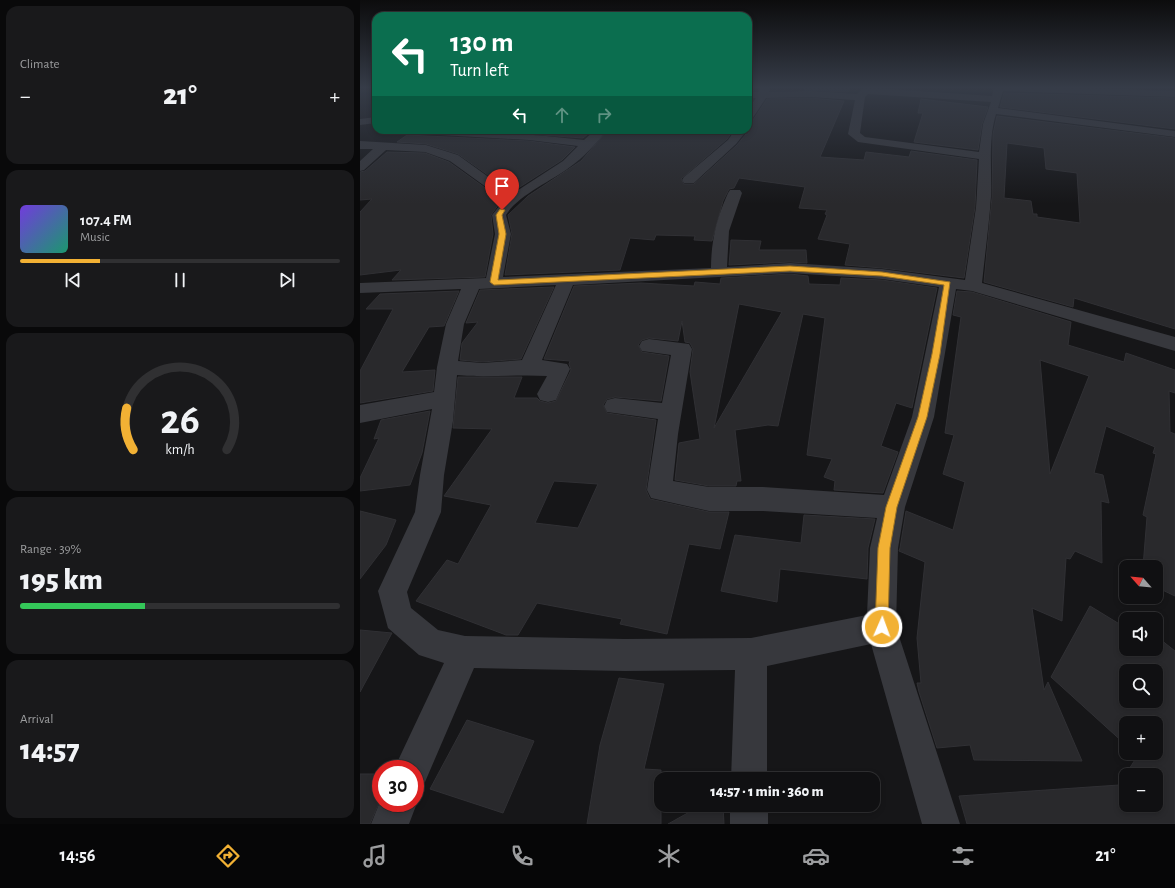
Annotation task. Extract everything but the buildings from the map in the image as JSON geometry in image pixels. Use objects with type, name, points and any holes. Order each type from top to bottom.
[{"type":"street","points":[[855,126],[854,134],[862,140],[984,156]]},
{"type":"street","points":[[973,286],[983,211],[985,172],[984,156],[987,126]]},
{"type":"street","points":[[1140,126],[1175,134]]},
{"type":"street","points":[[476,134],[529,137],[588,144]]},
{"type":"street","points":[[494,282],[503,234],[499,215],[512,200],[567,164],[597,134]]},
{"type":"street","points":[[689,180],[732,142],[738,134]]},
{"type":"street","points":[[360,145],[426,149],[454,158],[512,200]]},
{"type":"street","points":[[360,167],[383,147]]},
{"type":"street","points":[[719,271],[718,248],[723,224],[735,193]]},
{"type":"street","points":[[360,288],[567,280],[790,268],[882,274],[973,286],[1175,344]]},
{"type":"street","points":[[529,367],[567,280]]},
{"type":"street","points":[[941,824],[882,627],[884,548],[892,507],[923,417],[936,354],[948,283]]},
{"type":"street","points":[[472,284],[455,324],[447,367],[442,421],[432,475],[428,512],[392,591],[399,617],[430,644],[465,652],[625,655],[752,654],[882,627]]},
{"type":"street","points":[[649,346],[682,349],[667,434],[660,490],[709,499],[763,499],[892,507]]},
{"type":"street","points":[[447,367],[482,370],[529,367],[560,369],[548,394]]},
{"type":"street","points":[[360,414],[443,399]]},
{"type":"street","points":[[615,406],[642,408],[671,413]]},
{"type":"street","points":[[416,760],[465,652]]},
{"type":"street","points":[[749,772],[752,654]]},
{"type":"street","points":[[390,824],[395,812]]},
{"type":"street","points":[[749,812],[749,824]]},
{"type":"route","points":[[502,210],[499,215],[503,234],[496,261],[494,282],[639,277],[719,271],[790,268],[882,274],[948,283],[936,354],[923,417],[892,507],[884,548],[882,627]]}]
